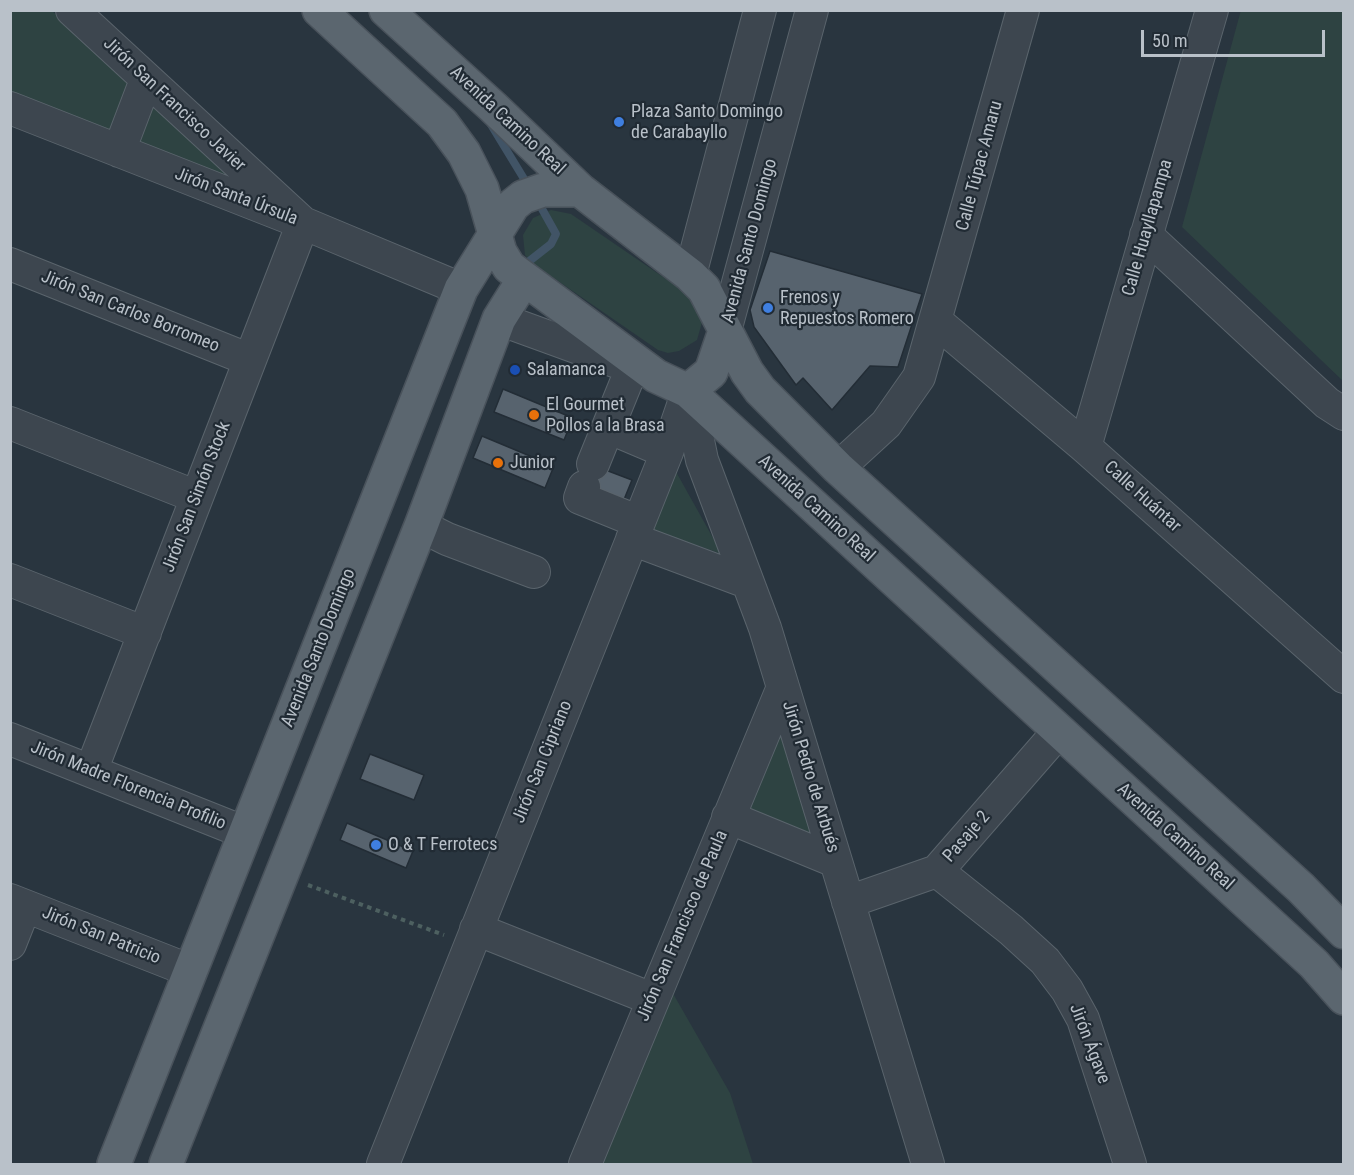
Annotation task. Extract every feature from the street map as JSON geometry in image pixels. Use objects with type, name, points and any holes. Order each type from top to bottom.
[{"type":"main road","name":"Avenida Camino Real","points":[[319,10],[442,123],[464,153],[482,189],[494,236],[509,267],[644,372],[688,392],[1314,964],[1344,998]]},
{"type":"main road","name":"Avenida Camino Real","points":[[386,10],[580,190],[690,275],[704,289],[747,372],[760,390],[838,468],[1301,888],[1344,932]]},
{"type":"main road","name":"Avenida Santo Domingo","points":[[114,1164],[461,289],[505,216],[523,197],[543,189],[580,190]]},
{"type":"main road","points":[[166,1164],[421,526],[499,319],[524,279]]},
{"type":"main road","name":"Avenida Santo Domingo","points":[[688,392],[711,372],[725,331]]},
{"type":"street","name":"Jirón San Francisco Javier","points":[[72,10],[303,223]]},
{"type":"street","points":[[690,275],[760,10]]},
{"type":"street","name":"Avenida Santo Domingo","points":[[725,331],[812,10]]},
{"type":"street","name":"Calle Túpac Amaru","points":[[838,468],[886,424],[920,377],[1023,10]]},
{"type":"street","name":"Calle Huayllapampa","points":[[1085,447],[1209,12]]},
{"type":"street","points":[[119,151],[146,80]]},
{"type":"street","name":"Jirón Santa Úrsula","points":[[10,108],[303,223],[461,289]]},
{"type":"street","name":"Jirón San Simón Stock","points":[[91,771],[303,223]]},
{"type":"street","points":[[1146,235],[1327,403],[1344,414]]},
{"type":"street","name":"Jirón San Carlos Borromeo","points":[[10,264],[250,360]]},
{"type":"street","points":[[499,319],[644,372],[608,427],[580,498],[636,531],[747,582]]},
{"type":"street","name":"Calle Huántar","points":[[937,322],[1085,447],[1344,677]]},
{"type":"street","name":"Jirón San Cipriano","points":[[383,1164],[636,531],[688,392]]},
{"type":"street","name":"Jirón Pedro de Arbués","points":[[688,392],[702,460],[783,687],[928,1164]]},
{"type":"street","points":[[10,423],[197,497]]},
{"type":"street","points":[[608,427],[667,452]]},
{"type":"street","points":[[421,526],[447,539],[534,572]]},
{"type":"street","points":[[10,580],[145,633]]},
{"type":"street","name":"Jirón San Francisco de Paula","points":[[585,1164],[783,687]]},
{"type":"street","name":"Pasaje 2","points":[[848,902],[937,871],[1059,731]]},
{"type":"street","name":"Jirón Madre Florencia Profilio","points":[[10,739],[246,832]]},
{"type":"street","points":[[728,817],[835,861]]},
{"type":"street","name":"Jirón Ágave","points":[[937,871],[1036,953],[1067,990],[1083,1019],[1130,1164]]},
{"type":"street","points":[[10,944],[18,903]]},
{"type":"street","name":"Jirón San Patricio","points":[[18,903],[191,971]]},
{"type":"street","points":[[473,937],[652,999]]},
{"type":"path","points":[[281,876],[473,937]]},
{"type":"green space","points":[[1241,10],[1343,11],[1343,381],[1182,227]]},
{"type":"green space","points":[[10,11],[52,11],[253,190],[11,99]]},
{"type":"green space","points":[[551,210],[571,214],[688,294],[703,319],[697,340],[679,351],[668,353],[658,350],[532,263],[525,255],[523,235],[533,218]]},
{"type":"green space","points":[[675,470],[722,554],[650,529]]},
{"type":"green space","points":[[779,732],[815,841],[743,811]]},
{"type":"green space","points":[[671,990],[730,1093],[753,1164],[601,1164]]},
{"type":"building","points":[[770,251],[922,294],[898,367],[870,366],[832,410],[803,378],[796,385],[754,327],[750,310]]},
{"type":"building","name":"El Gourmet Pollos a la Brasa","points":[[503,389],[573,418],[564,440],[494,412]]},
{"type":"building","points":[[482,436],[554,466],[545,488],[473,458]]},
{"type":"building","points":[[582,461],[632,480],[623,502],[573,483]]},
{"type":"building","points":[[370,754],[424,775],[414,800],[360,779]]},
{"type":"building","name":"O & T Ferrotecs","points":[[347,823],[413,851],[406,868],[340,840]]},
{"type":"waterway","points":[[490,123],[529,187]]},
{"type":"waterway","points":[[523,266],[551,244],[556,234],[537,200]]},
{"type":"place","name":"Plaza Santo Domingo de Carabayllo","points":[[619,122]]},
{"type":"place","name":"Frenos y Repuestos Romero","points":[[768,308]]},
{"type":"place","name":"Salamanca","points":[[515,370]]},
{"type":"place","name":"El Gourmet Pollos a la Brasa","points":[[534,415]]},
{"type":"place","name":"Junior","points":[[498,463]]},
{"type":"place","name":"O & T Ferrotecs","points":[[376,845]]}]
